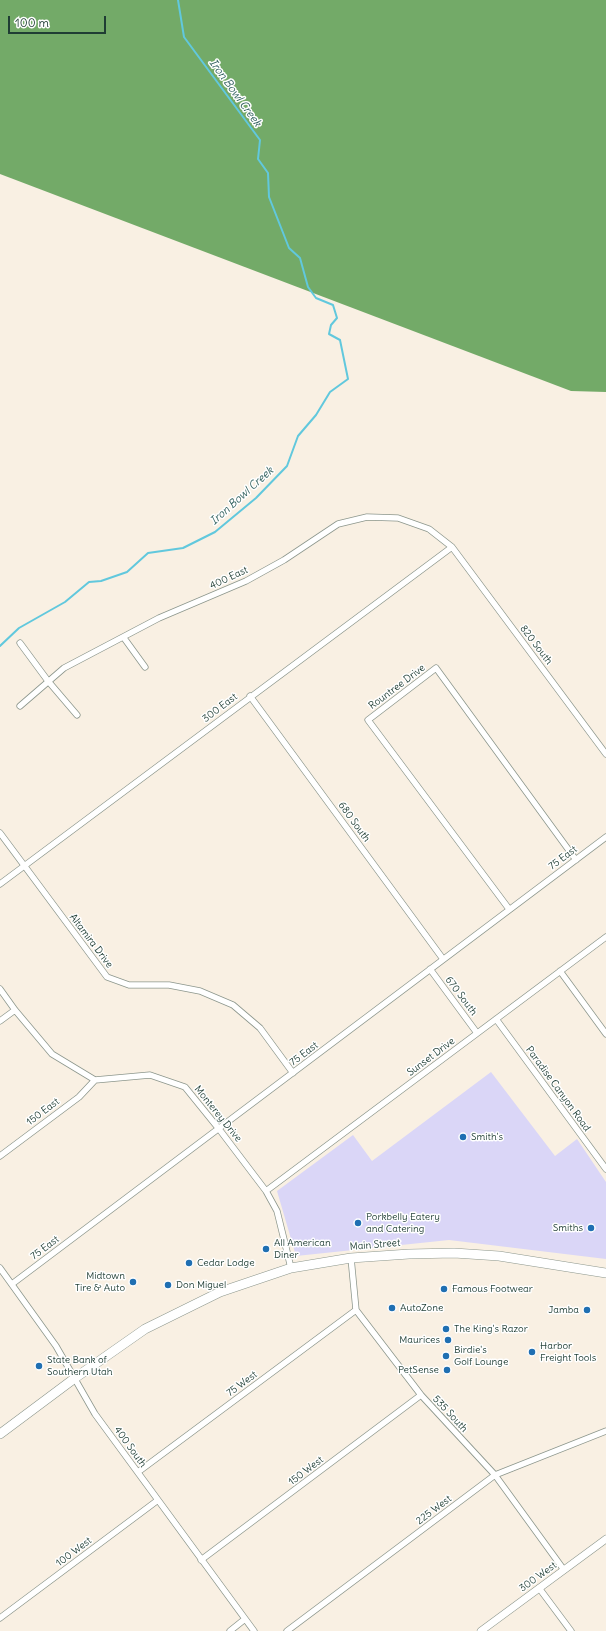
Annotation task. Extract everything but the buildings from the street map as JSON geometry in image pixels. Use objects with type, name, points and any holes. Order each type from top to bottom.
[{"type":"main road","name":"Main Street","points":[[0,1434],[74,1378],[145,1329],[220,1292],[291,1268],[351,1258],[454,1253],[499,1256],[606,1273]]},
{"type":"street","name":"400 East","points":[[20,706],[64,668],[124,638],[159,618],[246,581],[284,560],[338,524],[367,517],[398,518],[429,529],[452,547]]},
{"type":"street","name":"300 East","points":[[0,884],[250,696],[452,547]]},
{"type":"street","name":"820 South","points":[[452,547],[606,754]]},
{"type":"street","points":[[124,638],[145,667]]},
{"type":"street","points":[[20,643],[48,681],[77,715]]},
{"type":"street","name":"Rountree Drive","points":[[509,909],[368,720],[436,668],[446,684],[576,860]]},
{"type":"street","name":"680 South","points":[[250,696],[443,959]]},
{"type":"street","name":"Altamira Drive","points":[[0,834],[107,977],[129,985],[169,985],[200,991],[233,1005],[260,1028],[293,1073]]},
{"type":"street","name":"75 East","points":[[12,1284],[606,837]]},
{"type":"street","name":"Sunset Drive","points":[[266,1191],[606,937]]},
{"type":"street","name":"670 South","points":[[430,969],[477,1033]]},
{"type":"street","points":[[560,971],[606,1034]]},
{"type":"street","points":[[0,989],[14,1010],[52,1054],[95,1080]]},
{"type":"street","points":[[0,1021],[14,1010]]},
{"type":"street","name":"Paradise Canyon Road","points":[[496,1019],[606,1169]]},
{"type":"street","name":"Monterey Drive","points":[[95,1080],[150,1075],[185,1087],[266,1191],[277,1211],[291,1268]]},
{"type":"street","name":"150 East","points":[[0,1156],[79,1097],[95,1080]]},
{"type":"street","points":[[351,1258],[356,1310]]},
{"type":"street","name":"400 South","points":[[0,1268],[56,1346],[95,1414],[254,1631]]},
{"type":"street","name":"535 South","points":[[356,1310],[421,1396],[496,1475],[564,1570]]},
{"type":"street","name":"75 West","points":[[138,1472],[356,1310]]},
{"type":"street","name":"150 West","points":[[201,1560],[421,1396]]},
{"type":"street","name":"225 West","points":[[287,1631],[496,1475],[606,1431]]},
{"type":"street","name":"100 West","points":[[0,1618],[158,1500]]},
{"type":"street","name":"300 West","points":[[481,1631],[606,1540]]},
{"type":"street","points":[[539,1588],[571,1631]]},
{"type":"street","points":[[230,1631],[245,1619]]},
{"type":"shaded area","points":[[491,1072],[555,1156],[577,1139],[606,1182],[606,1259],[449,1240],[296,1256],[277,1191],[353,1135],[372,1161]]},
{"type":"green space","points":[[0,0],[606,0],[606,392],[571,391],[0,174]]},
{"type":"waterway","name":"Iron Bowl Creek","points":[[0,646],[19,628],[65,602],[89,582],[101,581],[127,572],[148,553],[183,548],[215,532],[256,498],[287,466],[298,436],[316,415],[330,392],[348,379],[340,340],[329,334],[331,325],[337,318],[333,305],[316,298],[308,287],[300,258],[289,248],[269,197],[268,173],[258,159],[260,140],[184,37],[178,0]]},
{"type":"place","name":"Smith's","points":[[463,1137]]},
{"type":"place","name":"Porkbelly Eatery and Catering","points":[[358,1223]]},
{"type":"place","name":"Smiths","points":[[591,1228]]},
{"type":"place","name":"All American Diner","points":[[266,1249]]},
{"type":"place","name":"Cedar Lodge","points":[[189,1263]]},
{"type":"place","name":"Midtown Tire & Auto","points":[[133,1282]]},
{"type":"place","name":"Don Miguel","points":[[168,1285]]},
{"type":"place","name":"Famous Footwear","points":[[444,1289]]},
{"type":"place","name":"AutoZone","points":[[392,1308]]},
{"type":"place","name":"Jamba","points":[[587,1310]]},
{"type":"place","name":"The King's Razor","points":[[446,1329]]},
{"type":"place","name":"Maurices","points":[[448,1340]]},
{"type":"place","name":"Harbor Freight Tools","points":[[532,1352]]},
{"type":"place","name":"Birdie's Golf Lounge","points":[[446,1356]]},
{"type":"place","name":"State Bank of Southern Utah","points":[[39,1366]]},
{"type":"place","name":"PetSense","points":[[447,1370]]}]
